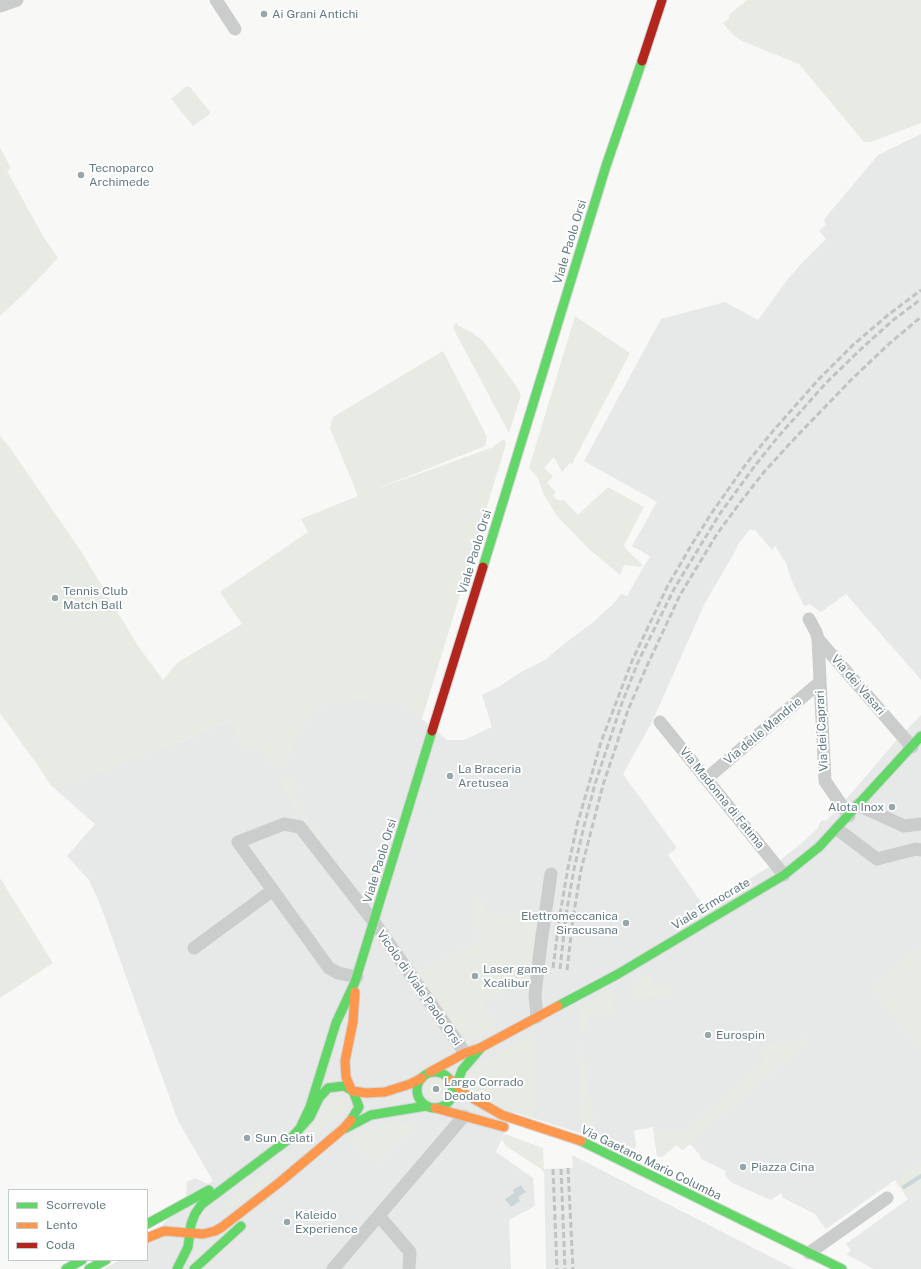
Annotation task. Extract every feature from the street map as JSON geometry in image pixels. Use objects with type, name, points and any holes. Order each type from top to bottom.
[{"type":"main road","points":[[617,129],[662,0]]},
{"type":"main road","points":[[617,129],[642,30]]},
{"type":"main road","name":"Viale Paolo Orsi","points":[[356,979],[617,129]]},
{"type":"main road","name":"Viale Ermocrate","points":[[480,1048],[618,974],[784,875],[819,847],[837,829],[921,736]]},
{"type":"main road","points":[[148,1238],[164,1231],[203,1234],[215,1231],[222,1227],[280,1182],[343,1129],[355,1115],[359,1107],[346,1077],[345,1060],[353,1022],[356,979]]},
{"type":"main road","points":[[302,1126],[310,1107],[336,1023],[356,979]]},
{"type":"main road","points":[[177,1269],[184,1259],[188,1247],[191,1224],[201,1205],[282,1146],[302,1126],[316,1108],[320,1098],[328,1088],[338,1086],[366,1093],[385,1092],[410,1084],[464,1053],[480,1048]]},
{"type":"main road","points":[[435,1108],[446,1105],[453,1095],[454,1083],[462,1070],[480,1048]]},
{"type":"main road","points":[[430,1072],[442,1073],[454,1083]]},
{"type":"main road","points":[[422,1078],[417,1087],[417,1094],[420,1101],[426,1106]]},
{"type":"main road","name":"Via Gaetano Mario Columba","points":[[454,1083],[477,1102],[502,1115],[574,1138],[842,1269]]},
{"type":"main road","points":[[343,1129],[371,1115],[426,1106],[511,1129]]},
{"type":"main road","points":[[148,1223],[255,1165]]},
{"type":"main road","points":[[198,1266],[247,1220],[280,1182]]},
{"type":"main road","points":[[213,1206],[213,1199],[216,1194]]},
{"type":"main road","points":[[220,1216],[226,1217],[239,1214]]},
{"type":"main road","points":[[174,1232],[188,1247]]},
{"type":"main road","points":[[66,1269],[80,1261]]},
{"type":"main road","points":[[89,1269],[104,1261]]},
{"type":"street","points":[[0,6],[17,0]]},
{"type":"street","points":[[216,0],[234,29]]},
{"type":"street","name":"Via dei Vasari","points":[[809,619],[818,639],[912,747]]},
{"type":"street","name":"Via dei Caprari","points":[[818,639],[825,781],[849,816]]},
{"type":"street","name":"Via delle Mandrie","points":[[706,779],[819,683]]},
{"type":"street","name":"Via Madonna di Fatima","points":[[660,722],[784,875]]},
{"type":"street","points":[[858,805],[904,826],[921,824]]},
{"type":"street","name":"Vicolo di Viale Paolo Orsi","points":[[273,890],[238,842],[284,824],[300,827],[374,922],[464,1053]]},
{"type":"street","points":[[837,829],[877,859],[921,850]]},
{"type":"street","points":[[537,1017],[535,995],[551,874]]},
{"type":"street","points":[[194,948],[273,890],[329,968],[338,973],[356,979]]},
{"type":"street","points":[[333,1269],[464,1116]]},
{"type":"street","points":[[809,1253],[887,1198]]},
{"type":"street","points":[[379,1216],[410,1252],[409,1269]]},
{"type":"street","points":[[188,1247],[198,1266]]},
{"type":"shaded area","points":[[747,0],[921,0],[921,123],[871,142],[864,142],[799,64],[742,41],[733,35],[723,23],[729,18],[729,15]]},
{"type":"shaded area","points":[[185,87],[190,87],[210,112],[210,114],[193,126],[171,99]]},
{"type":"shaded area","points":[[921,134],[921,680],[846,594],[821,612],[809,604],[804,606],[791,579],[786,563],[775,546],[772,550],[754,529],[753,531],[750,529],[737,546],[705,603],[652,722],[623,774],[677,848],[668,855],[704,906],[779,861],[804,841],[819,827],[822,820],[826,821],[843,803],[895,742],[921,715],[921,1269],[874,1269],[846,1254],[851,1251],[846,1244],[908,1199],[895,1180],[826,1229],[815,1214],[783,1198],[781,1193],[771,1200],[732,1183],[725,1175],[726,1171],[701,1159],[700,1155],[690,1144],[682,1150],[677,1145],[662,1157],[657,1156],[653,1127],[634,1131],[636,1145],[635,1149],[582,1127],[580,1133],[513,1112],[496,1152],[533,1178],[535,1206],[509,1220],[511,1269],[103,1269],[118,1261],[148,1261],[148,1244],[186,1196],[187,1182],[195,1178],[208,1184],[213,1181],[178,1121],[100,904],[89,880],[67,856],[95,824],[54,788],[187,739],[232,719],[359,696],[401,702],[447,740],[464,740],[492,727],[482,695],[545,660],[592,623],[612,605],[621,594],[627,596],[650,556],[632,546],[657,502],[584,461],[661,319],[725,302],[758,320],[787,280],[826,239],[819,231],[826,224],[824,221],[825,218],[878,155]]},
{"type":"shaded area","points":[[0,148],[11,168],[7,171],[43,236],[58,258],[24,294],[0,316]]},
{"type":"shaded area","points":[[575,316],[630,353],[572,464],[570,463],[562,472],[554,457],[544,468],[553,476],[547,483],[556,492],[553,495],[560,501],[563,499],[578,515],[608,487],[644,507],[624,545],[625,548],[640,562],[643,567],[624,565],[620,575],[589,549],[557,516],[543,493],[538,478],[529,468]]},
{"type":"shaded area","points":[[456,322],[459,326],[473,333],[483,341],[517,387],[521,395],[509,433],[453,328]]},
{"type":"shaded area","points":[[443,351],[487,437],[485,446],[371,491],[491,448],[504,439],[506,444],[422,719],[401,703],[394,701],[393,705],[359,699],[317,707],[314,711],[309,712],[309,716],[306,717],[307,722],[303,722],[304,727],[301,727],[301,732],[298,732],[299,737],[296,737],[296,742],[293,742],[291,754],[288,755],[288,762],[285,762],[286,769],[272,767],[258,743],[241,748],[231,719],[199,734],[101,772],[54,788],[51,786],[0,713],[0,436],[10,448],[81,551],[138,646],[163,680],[177,663],[242,624],[220,592],[308,532],[301,519],[358,496],[330,428],[333,417]]},
{"type":"shaded area","points":[[296,776],[298,785],[292,797],[306,805],[303,810],[303,815],[324,841],[323,846],[298,814],[279,780]]},
{"type":"shaded area","points":[[0,878],[53,963],[0,998]]},
{"type":"shaded area","name":"Laser game Xcalibur","points":[[475,896],[481,897],[485,909],[496,917],[503,918],[510,916],[516,913],[520,908],[539,911],[529,979],[483,1002],[497,1025],[467,1042],[416,972],[481,941],[472,921]]},
{"type":"shaded area","points":[[921,945],[921,1049],[870,988]]},
{"type":"shaded area","points":[[650,973],[652,987],[669,984],[671,993],[633,1000],[632,988],[634,982]]},
{"type":"shaded area","points":[[608,992],[611,994],[614,1013],[588,1018],[589,1030],[580,1032],[580,1005],[600,994]]},
{"type":"shaded area","points":[[536,1033],[536,1111],[533,1118],[499,1107],[467,1087],[469,1072],[476,1065]]},
{"type":"shaded area","points":[[807,1037],[809,1041],[682,1150],[677,1145],[662,1157],[657,1156],[653,1127],[657,1127],[659,1135],[683,1132],[763,1062],[760,1046]]},
{"type":"shaded area","points":[[580,1042],[582,1047],[596,1133],[581,1127]]},
{"type":"shaded area","points":[[437,1080],[444,1083],[447,1090],[444,1097],[437,1100],[430,1097],[427,1090],[430,1083]]},
{"type":"shaded area","points":[[340,1096],[346,1103],[346,1110],[300,1147],[298,1144],[327,1102],[333,1097]]},
{"type":"shaded area","points":[[393,1122],[403,1123],[415,1127],[376,1165],[350,1138],[373,1127]]},
{"type":"shaded area","points":[[505,1134],[543,1148],[544,1173],[541,1169],[506,1146],[501,1138]]},
{"type":"shaded area","points":[[290,1151],[292,1154],[278,1166],[263,1186],[229,1209],[225,1208],[224,1205],[226,1202],[268,1172]]},
{"type":"shaded area","points":[[572,1155],[796,1269],[546,1269],[544,1169],[573,1168]]},
{"type":"shaded area","points":[[921,1162],[921,1190],[908,1199],[895,1180]]},
{"type":"shaded area","points":[[521,1185],[526,1192],[518,1197],[520,1201],[511,1207],[505,1199],[514,1193],[513,1190]]},
{"type":"waterway","points":[[904,1187],[921,1176]]},
{"type":"railway","points":[[553,968],[560,914],[577,825],[601,742],[632,661],[667,587],[713,511],[746,464],[773,431],[819,379],[853,345],[888,315],[921,290]]},
{"type":"railway","points":[[560,969],[566,915],[574,869],[595,784],[622,703],[638,662],[674,589],[719,515],[777,438],[826,383],[861,349],[892,321],[921,299]]},
{"type":"railway","points":[[567,970],[573,918],[581,870],[603,785],[628,710],[680,595],[717,534],[764,472],[852,379],[890,343],[921,317]]},
{"type":"railway","points":[[568,1168],[573,1269]]},
{"type":"railway","points":[[553,1169],[557,1269]]},
{"type":"railway","points":[[561,1169],[565,1269]]},
{"type":"traffic: fast","points":[[483,567],[606,166],[642,61]]},
{"type":"traffic: fast","points":[[301,1126],[310,1107],[336,1023],[355,982],[432,731]]},
{"type":"traffic: fast","points":[[558,1006],[618,974],[784,875],[819,847],[921,736]]},
{"type":"traffic: fast","points":[[453,1095],[462,1070],[480,1049]]},
{"type":"traffic: fast","points":[[439,1072],[448,1077],[452,1083],[453,1090],[452,1097],[448,1103],[439,1108],[431,1108],[422,1103],[418,1097],[417,1086],[422,1077],[428,1073],[439,1072]]},
{"type":"traffic: fast","points":[[177,1269],[188,1247],[191,1224],[201,1205],[293,1136],[310,1117],[319,1098],[328,1088],[344,1086],[353,1091],[359,1107],[351,1120]]},
{"type":"traffic: fast","points":[[346,1128],[371,1115],[426,1106]]},
{"type":"traffic: fast","points":[[581,1141],[842,1269]]},
{"type":"traffic: fast","points":[[148,1223],[209,1190]]},
{"type":"traffic: fast","points":[[194,1269],[241,1226]]},
{"type":"traffic: fast","points":[[66,1269],[80,1261]]},
{"type":"traffic: fast","points":[[89,1269],[104,1261]]},
{"type":"traffic: slow","points":[[351,1089],[346,1077],[345,1061],[353,1022],[355,992]]},
{"type":"traffic: slow","points":[[430,1072],[465,1053],[480,1048],[558,1006]]},
{"type":"traffic: slow","points":[[353,1091],[366,1093],[385,1092],[410,1084],[422,1078]]},
{"type":"traffic: slow","points":[[451,1080],[467,1095],[502,1115],[581,1141]]},
{"type":"traffic: slow","points":[[435,1108],[504,1127]]},
{"type":"traffic: slow","points":[[148,1238],[164,1231],[203,1234],[215,1231],[222,1227],[280,1182],[343,1129],[351,1120]]},
{"type":"traffic: jam","points":[[642,61],[662,0]]},
{"type":"traffic: jam","points":[[432,731],[483,567]]},
{"type":"place","name":"Ai Grani Antichi","points":[[264,14]]},
{"type":"place","name":"Tecnoparco Archimede","points":[[81,175]]},
{"type":"place","name":"Tennis Club Match Ball","points":[[55,598]]},
{"type":"place","name":"La Braceria Aretusea","points":[[450,776]]},
{"type":"place","name":"Alota Inox","points":[[892,807]]},
{"type":"place","name":"Elettromeccanica Siracusana","points":[[626,923]]},
{"type":"place","name":"Laser game Xcalibur","points":[[475,976]]},
{"type":"place","name":"Eurospin","points":[[708,1035]]},
{"type":"place","name":"Largo Corrado Deodato","points":[[436,1089]]},
{"type":"place","name":"Sun Gelati","points":[[247,1138]]},
{"type":"place","name":"Piazza Cina","points":[[743,1167]]},
{"type":"place","name":"Kaleido Experience","points":[[287,1222]]}]
